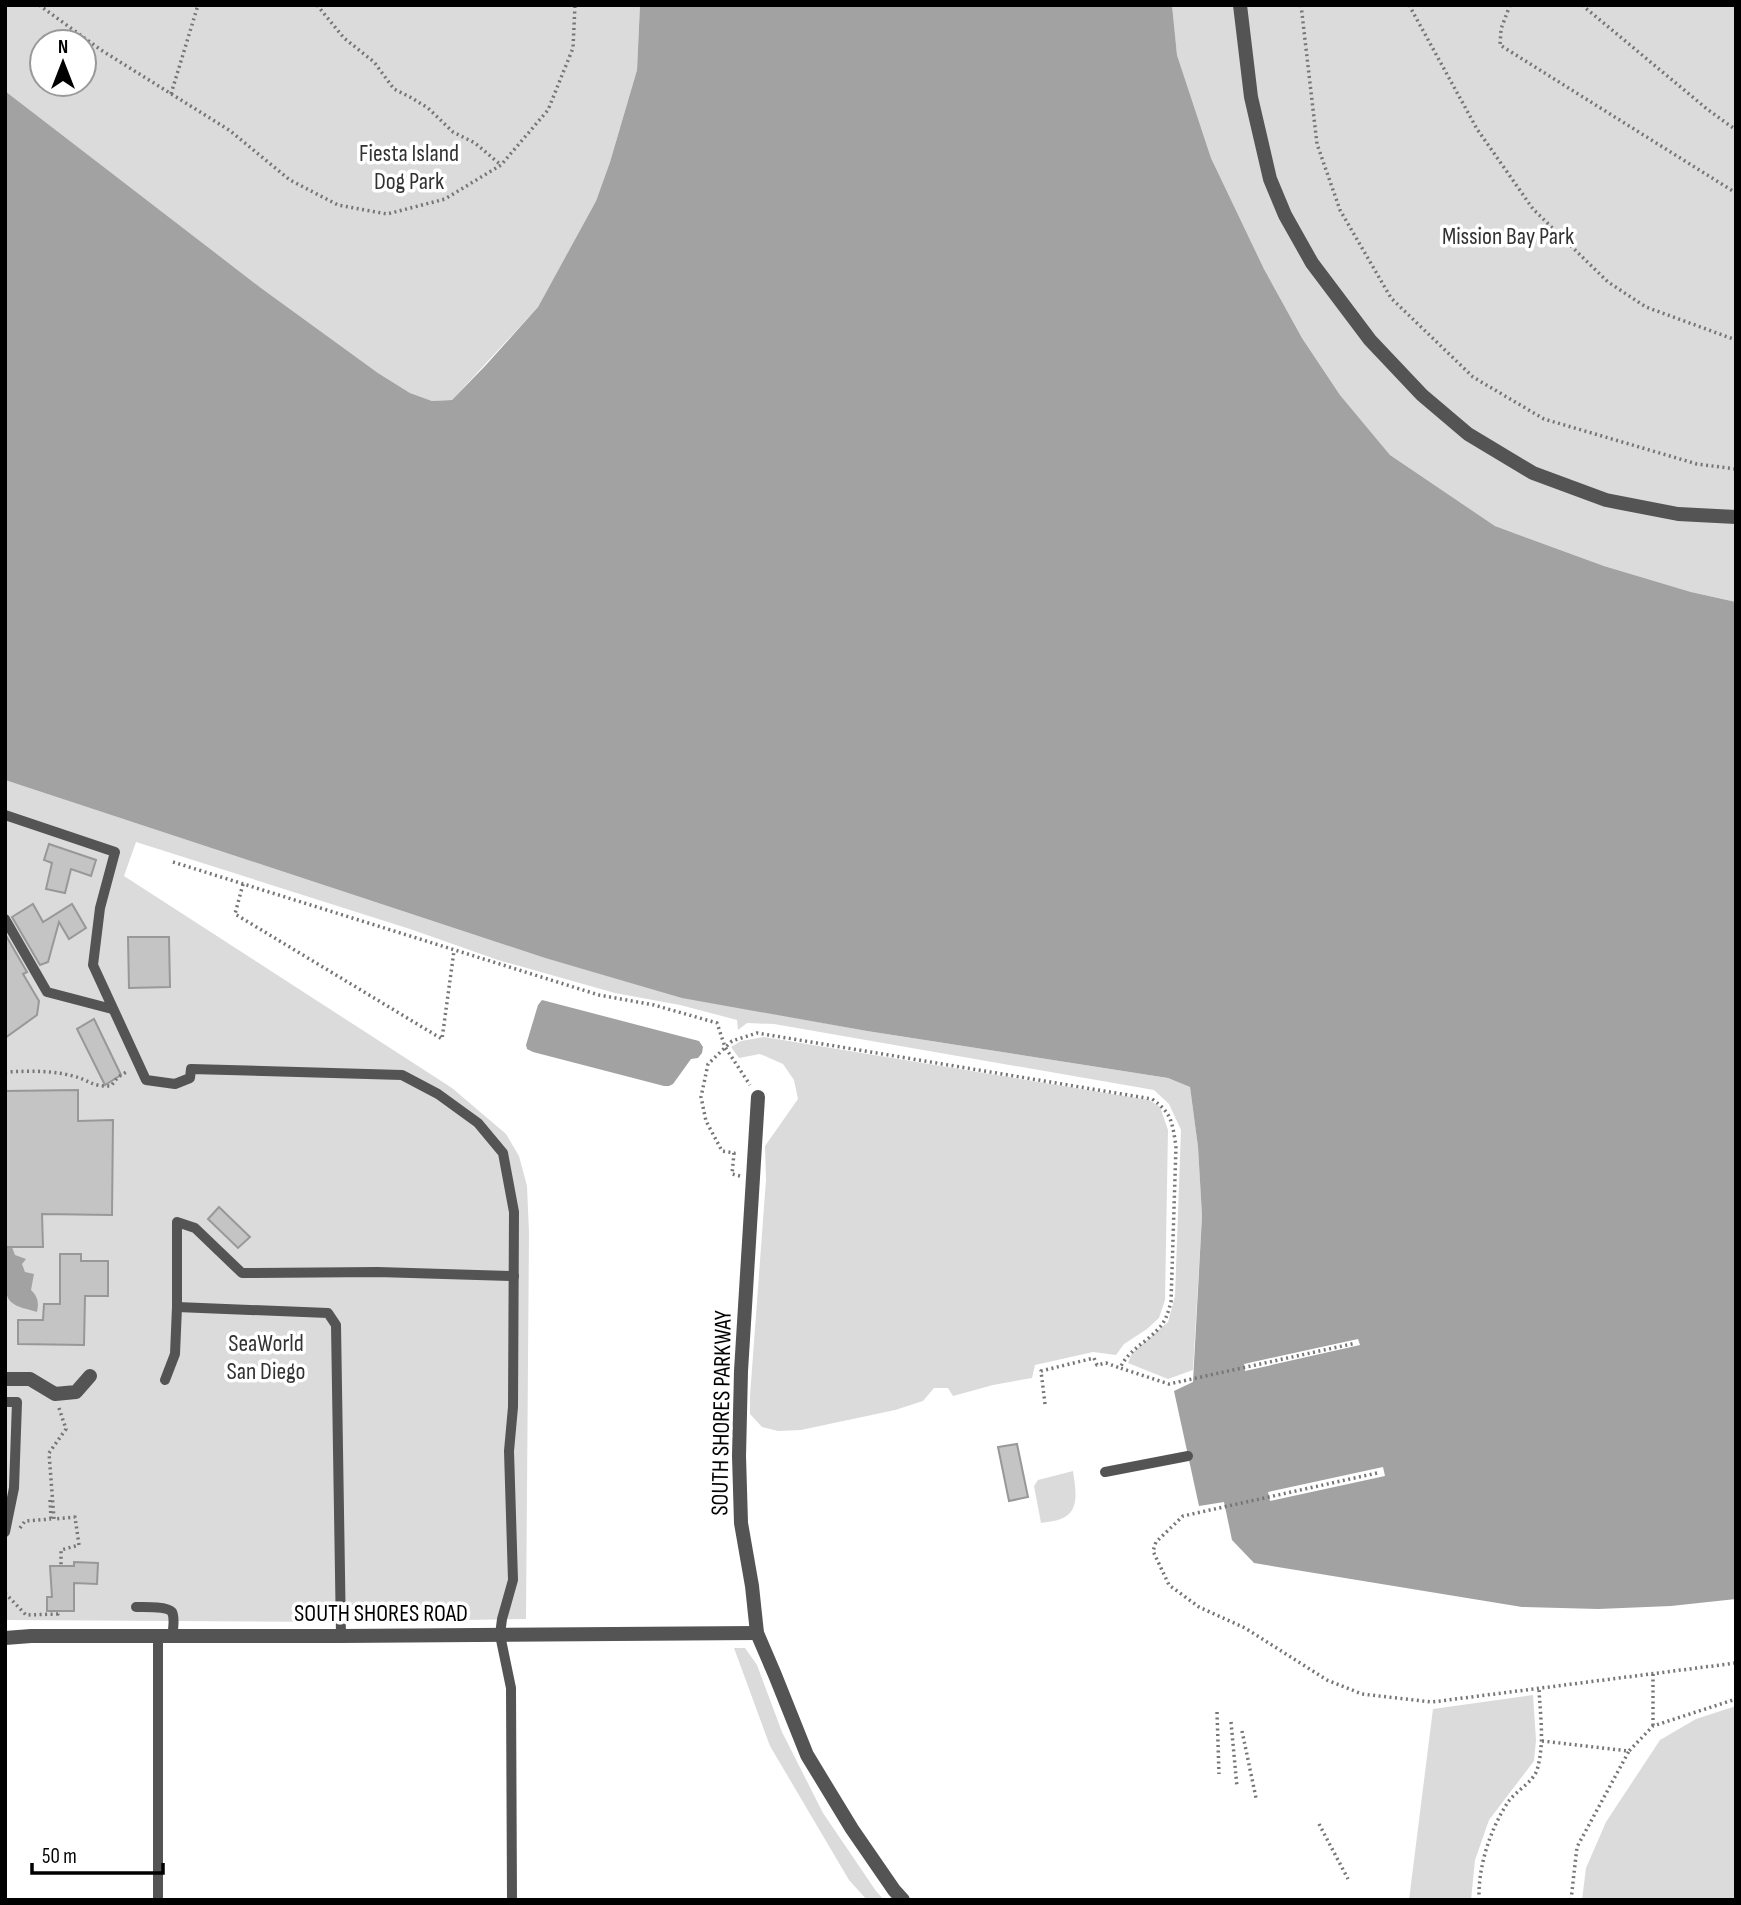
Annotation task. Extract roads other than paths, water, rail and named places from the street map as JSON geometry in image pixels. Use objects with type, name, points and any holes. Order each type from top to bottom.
[{"type":"street","points":[[1240,5],[1251,97],[1270,179],[1285,215],[1312,263],[1362,329],[1422,395],[1468,434],[1533,473],[1606,500],[1678,514],[1736,517]]},
{"type":"street","name":"SOUTH SHORES PARKWAY","points":[[758,1097],[741,1371],[739,1456],[741,1523],[757,1633],[807,1755],[852,1829],[903,1900]]},
{"type":"street","points":[[5,1379],[30,1379],[55,1394],[76,1392],[90,1376]]},
{"type":"street","name":"SOUTH SHORES ROAD","points":[[5,1638],[757,1633]]},
{"type":"lane","points":[[5,815],[115,852],[100,908],[93,964],[146,1080],[175,1084],[190,1078],[191,1069],[402,1075],[438,1094],[478,1123],[503,1153],[514,1212],[513,1407],[509,1451],[513,1580],[500,1635],[511,1688],[512,1900]]},
{"type":"lane","points":[[5,919],[47,992],[112,1009]]},
{"type":"lane","points":[[165,1380],[174,1354],[177,1222],[195,1228],[242,1273],[378,1272],[514,1276]]},
{"type":"lane","points":[[177,1307],[328,1313],[336,1325],[341,1636]]},
{"type":"lane","points":[[5,1402],[17,1402],[14,1488],[5,1532]]},
{"type":"lane","points":[[1105,1472],[1188,1456]]},
{"type":"lane","points":[[136,1607],[164,1608],[173,1614],[165,1637],[158,1900]]},
{"type":"park label","name":"Fiesta Island Dog Park","points":[[409,167]]},
{"type":"park label","name":"Mission Bay Park","points":[[1508,236]]},
{"type":"park label","name":"SeaWorld San Diego","points":[[266,1357]]}]
